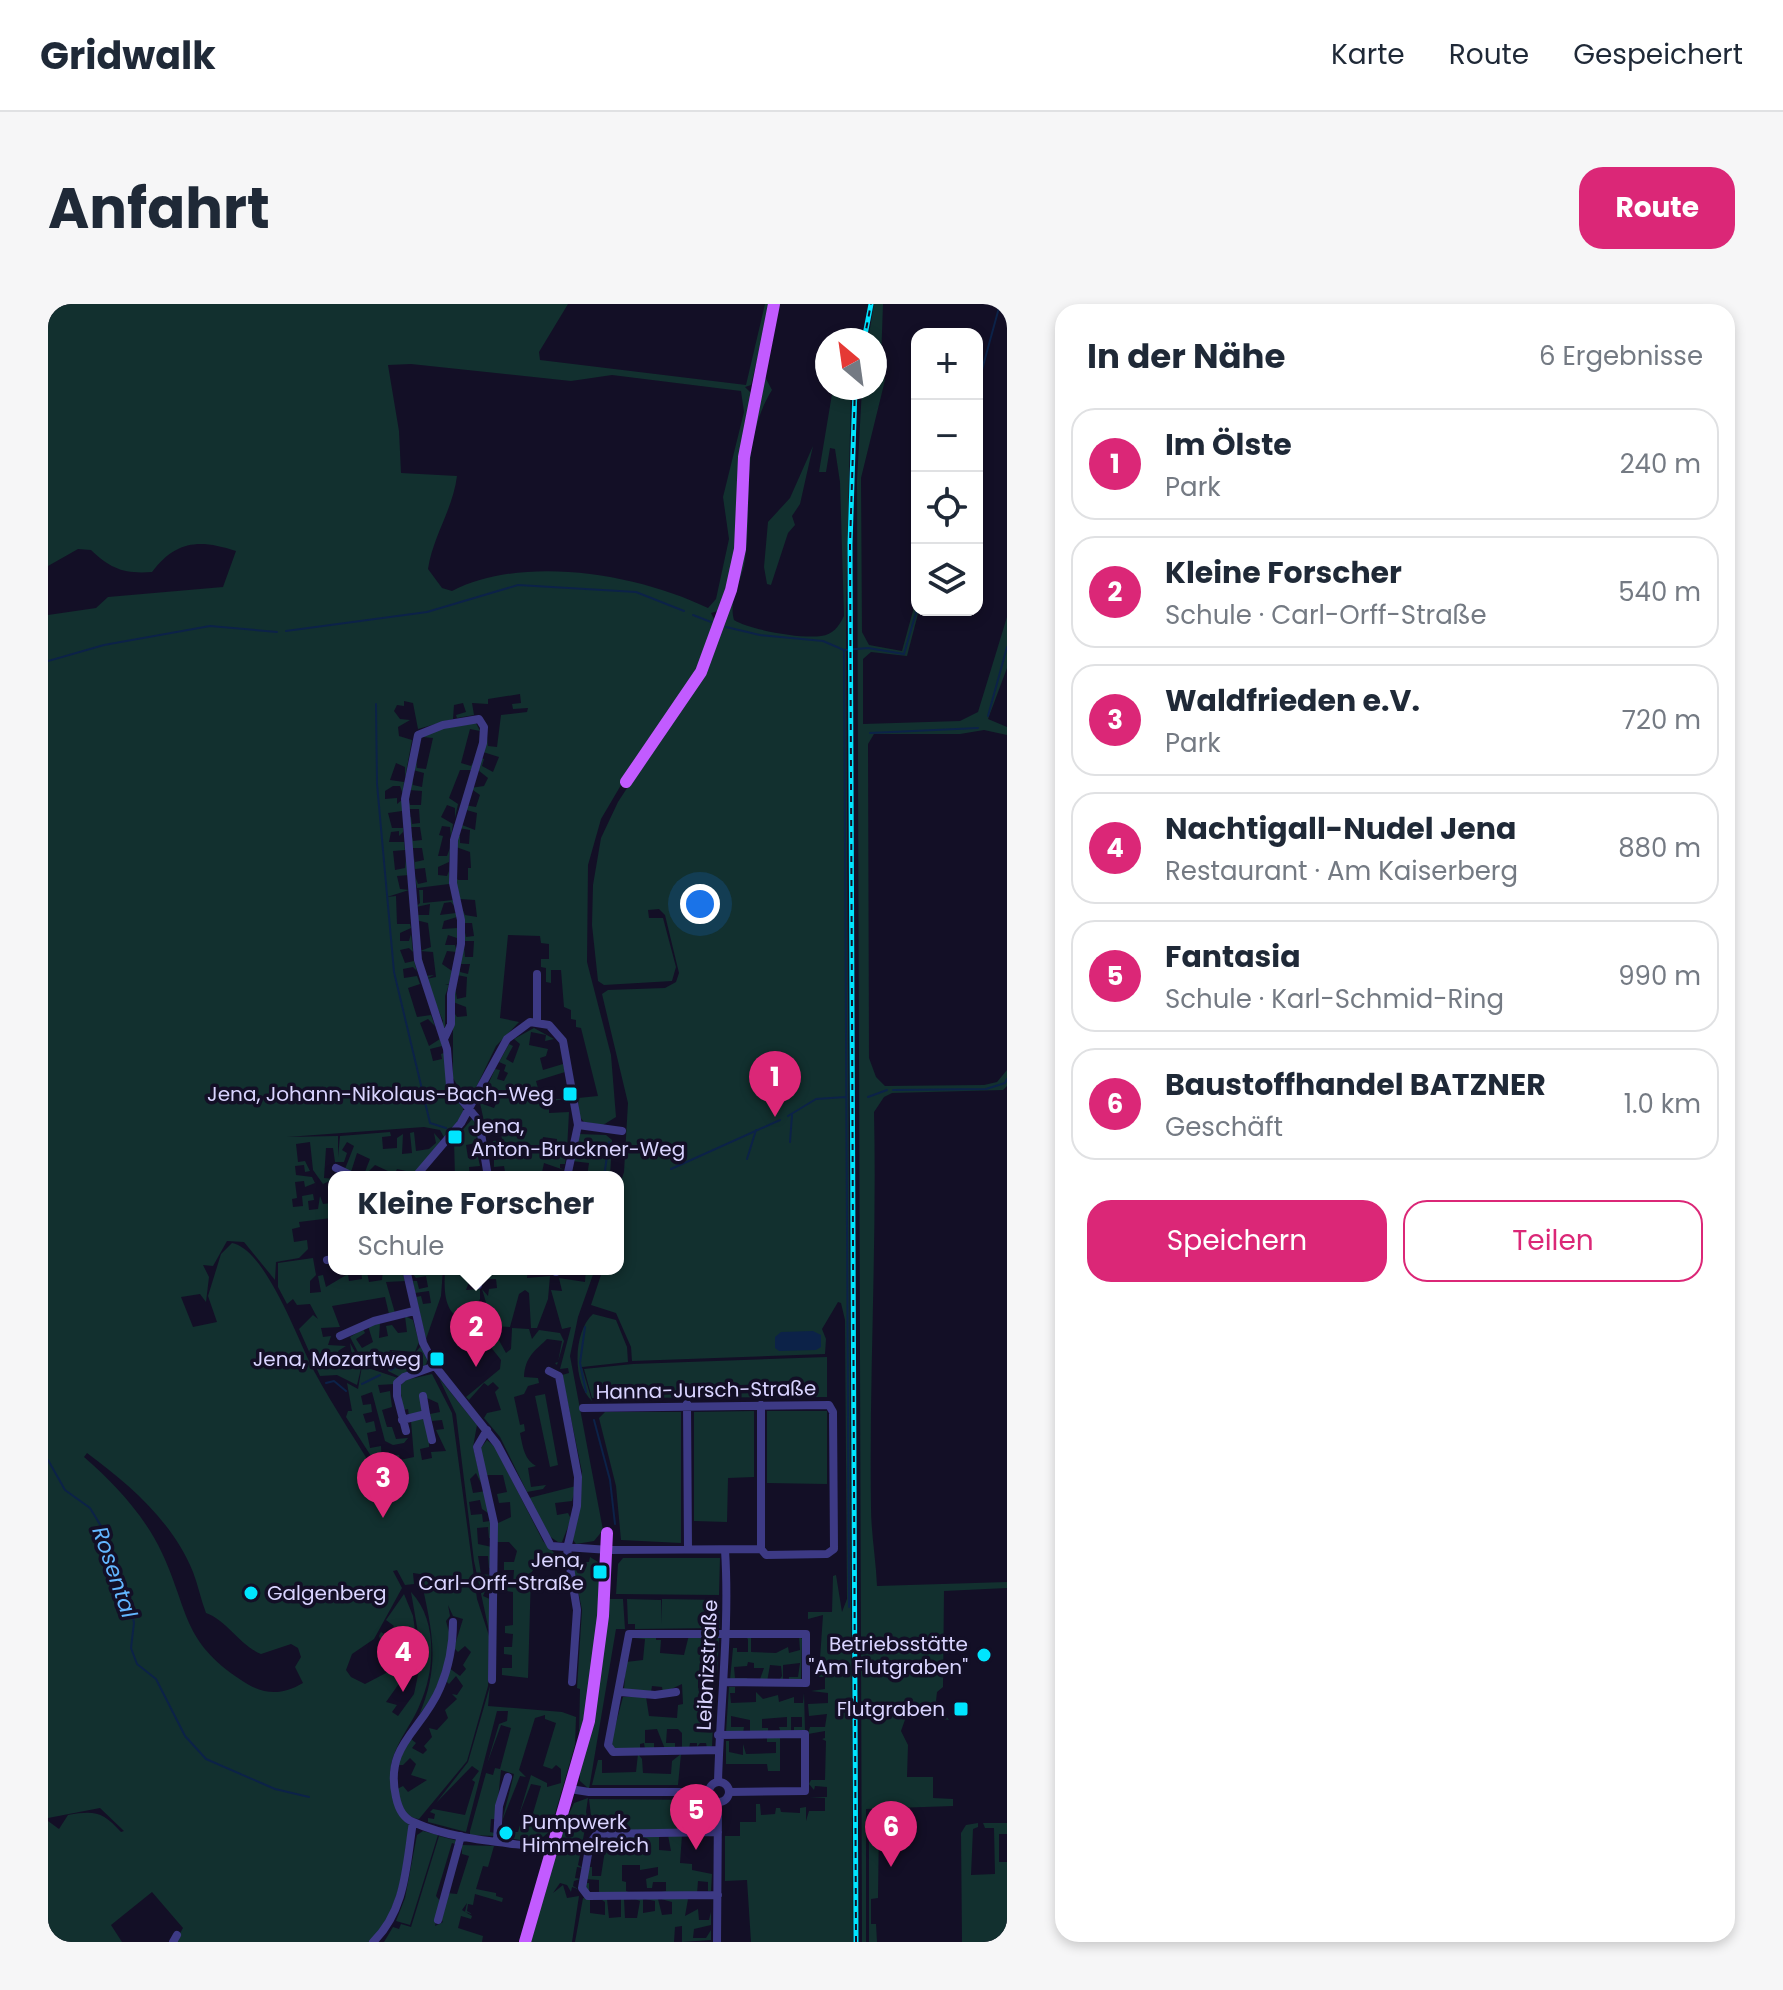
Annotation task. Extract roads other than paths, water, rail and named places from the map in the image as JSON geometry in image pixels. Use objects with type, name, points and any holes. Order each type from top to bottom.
[{"type":"main road","points":[[626,782],[705,664],[739,561],[740,511],[755,388],[774,304]]},
{"type":"main road","points":[[525,1942],[592,1703],[603,1616],[607,1533]]},
{"type":"street","points":[[444,1039],[451,1024],[451,994],[461,944],[461,920],[453,883],[454,840],[483,743],[481,720],[443,725],[418,735],[406,790],[415,944],[424,986],[444,1039],[450,1086],[470,1108],[481,1128],[487,1171]]},
{"type":"street","points":[[537,974],[537,1022]]},
{"type":"street","points":[[420,1171],[470,1108],[507,1039],[523,1025],[537,1022],[549,1025],[563,1041],[578,1125],[568,1171]]},
{"type":"street","points":[[578,1125],[622,1131]]},
{"type":"street","points":[[336,1168],[342,1171]]},
{"type":"street","points":[[407,1275],[423,1343],[435,1366],[487,1430],[551,1546],[607,1550],[761,1549],[761,1405]]},
{"type":"street","points":[[478,1285],[479,1275]]},
{"type":"street","points":[[340,1336],[374,1321],[414,1311]]},
{"type":"street","points":[[406,1431],[397,1383],[404,1377],[435,1366]]},
{"type":"street","points":[[549,1371],[559,1376],[578,1477],[577,1506],[567,1549],[577,1610],[572,1682]]},
{"type":"street","points":[[423,1396],[432,1440]]},
{"type":"street","points":[[687,1404],[688,1549]]},
{"type":"street","name":"Hanna-Jursch-Straße","points":[[583,1408],[687,1404],[829,1405],[833,1427],[831,1553],[766,1555],[761,1549]]},
{"type":"street","points":[[402,1420],[426,1414]]},
{"type":"street","points":[[487,1430],[477,1447],[494,1523],[492,1680]]},
{"type":"street","name":"Leibnizstraße","points":[[718,1782],[718,1735],[726,1633],[725,1550]]},
{"type":"street","points":[[453,1622],[453,1643],[439,1691],[395,1757],[394,1784],[399,1807],[413,1822],[461,1836],[553,1849]]},
{"type":"street","points":[[719,1750],[609,1750],[629,1634],[806,1634],[806,1683],[723,1682]]},
{"type":"street","points":[[620,1692],[655,1695],[676,1692]]},
{"type":"street","points":[[718,1735],[805,1734],[805,1791],[730,1792]]},
{"type":"street","points":[[497,1840],[499,1806],[508,1777]]},
{"type":"street","points":[[570,1789],[589,1792],[709,1792],[718,1782],[726,1784],[730,1792]]},
{"type":"street","points":[[709,1792],[711,1799],[718,1803]]},
{"type":"street","points":[[718,1803],[726,1800],[730,1792]]},
{"type":"street","points":[[717,1942],[718,1803]]},
{"type":"street","points":[[373,1942],[391,1920],[399,1901],[413,1822]]},
{"type":"street","points":[[718,1832],[597,1834],[590,1843],[582,1888],[588,1896],[718,1895]]},
{"type":"street","points":[[438,1920],[461,1836]]},
{"type":"water","points":[[813,1331],[821,1335],[821,1347],[816,1350],[779,1351],[775,1348],[775,1337],[781,1332]]},
{"type":"waterway","points":[[983,366],[1000,304]]},
{"type":"waterway","points":[[286,631],[427,612],[518,585],[636,592],[684,611]]},
{"type":"waterway","points":[[693,615],[711,622]]},
{"type":"waterway","points":[[726,627],[760,635],[823,641],[844,650],[868,648],[904,654],[915,616]]},
{"type":"waterway","points":[[48,661],[104,645],[210,626],[277,632]]},
{"type":"waterway","points":[[988,716],[1007,647]]},
{"type":"waterway","points":[[844,650],[849,1607]]},
{"type":"waterway","points":[[376,704],[377,784],[394,972],[430,1123],[446,1128]]},
{"type":"waterway","points":[[870,733],[978,728]]},
{"type":"waterway","points":[[893,1090],[986,1089],[1005,1083],[1007,1079]]},
{"type":"waterway","points":[[868,1097],[887,1090]]},
{"type":"waterway","points":[[788,1116],[816,1099],[846,1097]]},
{"type":"waterway","points":[[790,1142],[792,1115]]},
{"type":"waterway","points":[[671,1169],[780,1120]]},
{"type":"waterway","points":[[747,1159],[756,1130]]},
{"type":"waterway","points":[[605,1171],[609,1142]]},
{"type":"waterway","points":[[585,1327],[580,1363],[586,1392]]},
{"type":"waterway","points":[[391,1370],[412,1358]]},
{"type":"waterway","points":[[362,1384],[380,1375]]},
{"type":"waterway","points":[[326,1383],[334,1381],[346,1391]]},
{"type":"waterway","points":[[594,1420],[610,1480],[615,1524]]},
{"type":"waterway","name":"Rosental","points":[[48,1460],[65,1490],[90,1508],[104,1531],[113,1566],[129,1597],[134,1623],[131,1648],[137,1664],[156,1679],[185,1736],[206,1759],[275,1789],[309,1797]]},
{"type":"railway","points":[[866,328],[871,304]]},
{"type":"railway","points":[[855,400],[850,544],[856,1942]]},
{"type":"place","name":"Jena, Johann-Nikolaus-Bach-Weg","points":[[570,1094]]},
{"type":"place","name":"Im Ölste","points":[[775,1117]]},
{"type":"place","name":"Jena, Anton-Bruckner-Weg","points":[[455,1137]]},
{"type":"place","name":"Jena, Mozartweg","points":[[437,1359]]},
{"type":"place","name":"Kleine Forscher","points":[[476,1367]]},
{"type":"place","name":"Waldfrieden e.V.","points":[[383,1518]]},
{"type":"place","name":"Jena, Carl-Orff-Straße","points":[[600,1572]]},
{"type":"place","name":"Galgenberg","points":[[251,1593]]},
{"type":"place","name":"Betriebsstätte \"Am Flutgraben\"","points":[[984,1655]]},
{"type":"place","name":"Nachtigall-Nudel Jena","points":[[403,1692]]},
{"type":"place","name":"Flutgraben","points":[[961,1709]]},
{"type":"place","name":"Pumpwerk Himmelreich","points":[[506,1833]]},
{"type":"place","name":"Fantasia","points":[[696,1850]]},
{"type":"place","name":"Baustoffhandel BATZNER","points":[[891,1867]]}]
